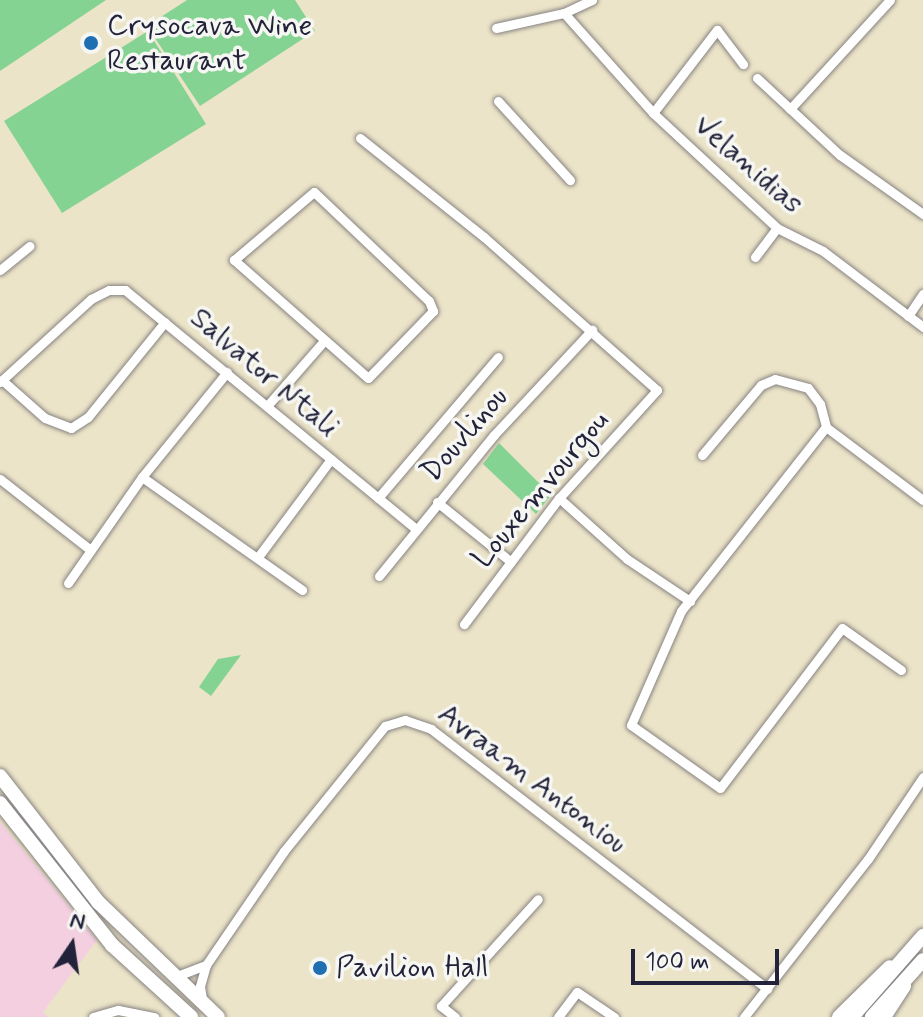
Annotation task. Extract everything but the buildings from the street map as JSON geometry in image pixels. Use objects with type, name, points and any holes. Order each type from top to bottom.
[{"type":"main road","points":[[0,776],[98,902],[169,976],[218,1017]]},
{"type":"main road","points":[[0,803],[112,945],[191,1017]]},
{"type":"main road","points":[[839,1017],[923,936]]},
{"type":"main road","points":[[852,1017],[900,960]]},
{"type":"main road","points":[[872,1017],[923,960]]},
{"type":"main road","points":[[884,1017],[912,971]]},
{"type":"street","points":[[496,28],[564,13],[592,0]]},
{"type":"street","points":[[790,109],[890,0]]},
{"type":"street","name":"Velanidias","points":[[564,13],[653,113],[777,228],[823,251],[923,327]]},
{"type":"street","points":[[653,113],[717,30],[743,64]]},
{"type":"street","points":[[757,78],[840,155],[923,214]]},
{"type":"street","points":[[498,101],[570,180]]},
{"type":"street","points":[[360,138],[592,330]]},
{"type":"street","points":[[314,192],[429,301],[433,311],[368,378],[323,342],[234,260],[314,192]]},
{"type":"street","points":[[755,257],[777,228]]},
{"type":"street","points":[[0,270],[30,246]]},
{"type":"street","name":"Salvator Ntali","points":[[1,381],[91,299],[119,289],[227,372],[416,529]]},
{"type":"street","points":[[908,316],[923,294]]},
{"type":"street","points":[[1,381],[45,418],[71,428],[88,417],[165,322]]},
{"type":"street","name":"Louxemvourgou","points":[[464,624],[559,498],[657,390],[592,330]]},
{"type":"street","name":"Douvlinou","points":[[379,576],[437,502],[592,330]]},
{"type":"street","points":[[267,406],[323,342]]},
{"type":"street","points":[[378,498],[498,357]]},
{"type":"street","points":[[68,583],[88,548],[227,372]]},
{"type":"street","points":[[702,455],[761,385],[775,379],[808,388],[816,396],[826,427],[923,500]]},
{"type":"street","points":[[826,427],[690,601],[631,725],[720,788],[842,628],[901,670]]},
{"type":"street","points":[[258,557],[331,459]]},
{"type":"street","points":[[142,477],[302,590]]},
{"type":"street","points":[[0,479],[88,548]]},
{"type":"street","points":[[559,498],[627,559],[690,601]]},
{"type":"street","points":[[437,502],[511,562]]},
{"type":"street","name":"Avraam Antoniou","points":[[206,965],[284,851],[385,726],[412,720],[431,729],[767,989]]},
{"type":"street","points":[[744,1017],[868,859],[923,777]]},
{"type":"street","points":[[455,1017],[441,1006],[538,899]]},
{"type":"street","points":[[169,976],[188,976],[206,965]]},
{"type":"street","points":[[204,1006],[200,986],[206,965]]},
{"type":"street","points":[[558,1017],[577,992],[614,1017]]},
{"type":"street","points":[[93,1017],[118,1010],[154,1017]]},
{"type":"shaded area","points":[[0,822],[97,940],[43,1012],[48,1017],[0,1017]]},
{"type":"green space","points":[[0,0],[106,0],[0,71]]},
{"type":"green space","points":[[187,0],[295,0],[315,31],[200,106],[147,26]]},
{"type":"green space","points":[[148,31],[206,124],[62,213],[4,121]]},
{"type":"green space","points":[[499,443],[551,495],[536,514],[483,464]]},
{"type":"green space","points":[[241,655],[211,696],[199,687],[218,659]]},
{"type":"place","name":"Crysocava Wine Restaurant","points":[[91,43]]},
{"type":"place","name":"Pavilion Hall","points":[[320,968]]}]
